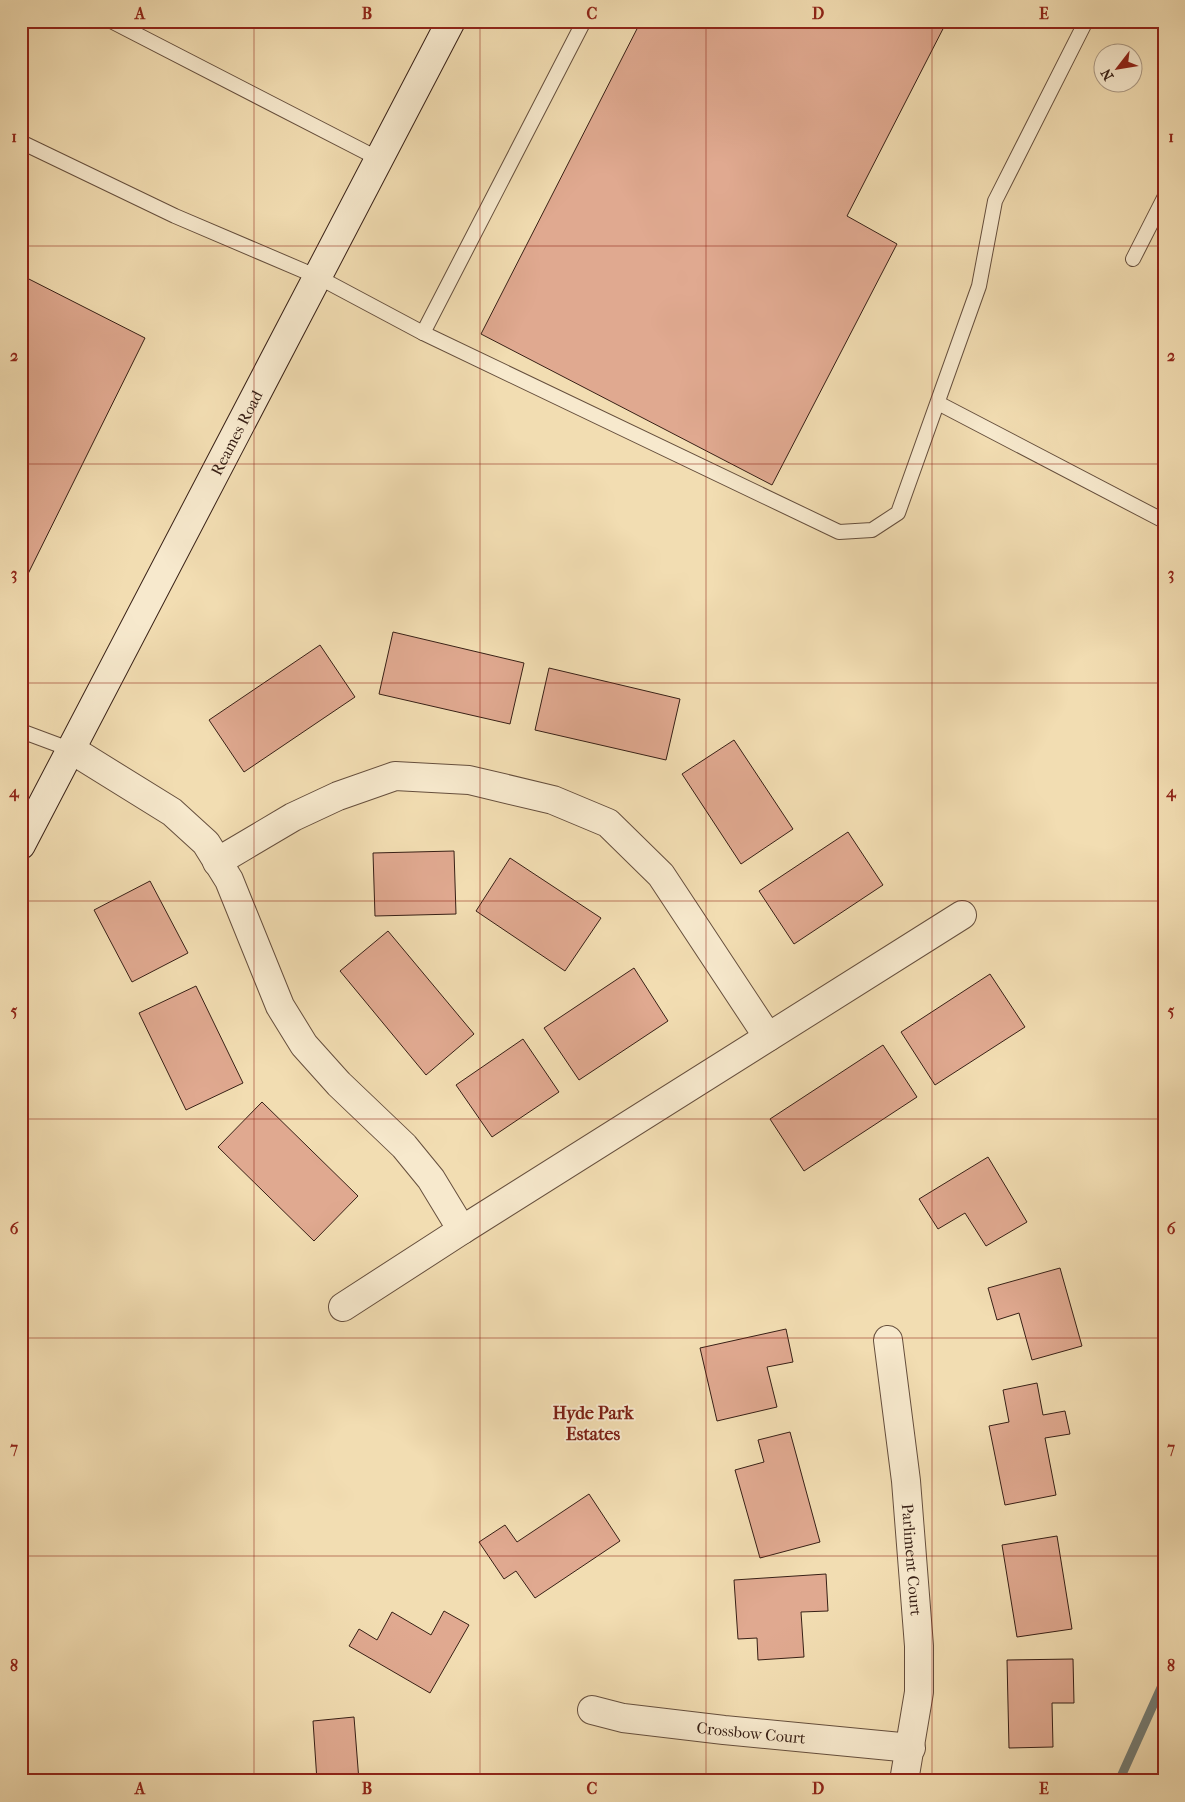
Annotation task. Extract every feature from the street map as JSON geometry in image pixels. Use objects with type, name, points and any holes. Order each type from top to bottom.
[{"type":"street","name":"Reames Road","points":[[21,845],[451,21]]},
{"type":"street","points":[[72,750],[172,812],[206,843],[229,880],[280,1006],[304,1045],[339,1084],[404,1146],[431,1179],[462,1230]]},
{"type":"street","points":[[217,862],[293,817],[338,796],[395,776],[469,780],[553,800],[608,823],[662,875],[768,1037]]},
{"type":"street","points":[[343,1307],[962,914]]},
{"type":"street","name":"Parliment Court","points":[[888,1340],[906,1481],[919,1646],[919,1692],[904,1781]]},
{"type":"street","name":"Crossbow Court","points":[[592,1710],[623,1718],[706,1728],[911,1748]]},
{"type":"lane","points":[[111,21],[379,159]]},
{"type":"lane","points":[[423,333],[584,21]]},
{"type":"lane","points":[[21,142],[175,216],[318,277],[423,333],[839,532],[872,530],[898,513],[979,286],[995,201],[1086,21]]},
{"type":"lane","points":[[1133,259],[1164,198]]},
{"type":"lane","points":[[938,403],[1164,520]]},
{"type":"lane","points":[[21,731],[72,750]]},
{"type":"building","points":[[641,21],[947,21],[847,216],[897,244],[772,485],[481,334]]},
{"type":"building","points":[[21,275],[145,338],[21,588]]},
{"type":"building","points":[[393,632],[524,663],[510,724],[379,694]]},
{"type":"building","points":[[320,645],[355,697],[244,772],[209,720]]},
{"type":"building","points":[[549,668],[680,699],[666,760],[535,730]]},
{"type":"building","points":[[734,740],[793,829],[741,864],[682,774]]},
{"type":"building","points":[[848,832],[883,885],[794,944],[759,891]]},
{"type":"building","points":[[454,851],[456,914],[375,916],[373,853]]},
{"type":"building","points":[[510,858],[601,918],[565,971],[476,911]]},
{"type":"building","points":[[150,881],[188,953],[132,982],[94,910]]},
{"type":"building","points":[[388,931],[474,1034],[426,1075],[340,971]]},
{"type":"building","points":[[634,968],[668,1021],[579,1080],[544,1028]]},
{"type":"building","points":[[990,974],[1025,1027],[935,1085],[901,1032]]},
{"type":"building","points":[[196,986],[243,1083],[186,1110],[139,1013]]},
{"type":"building","points":[[523,1039],[559,1092],[492,1137],[456,1085]]},
{"type":"building","points":[[883,1045],[917,1097],[804,1171],[770,1119]]},
{"type":"building","points":[[262,1102],[358,1196],[314,1241],[218,1147]]},
{"type":"building","points":[[988,1157],[1027,1222],[986,1246],[965,1213],[938,1229],[919,1199]]},
{"type":"building","points":[[1060,1268],[1082,1346],[1032,1360],[1019,1313],[997,1320],[988,1288]]},
{"type":"building","points":[[786,1329],[793,1362],[767,1367],[777,1407],[717,1421],[700,1348]]},
{"type":"building","points":[[1037,1383],[1043,1415],[1065,1411],[1070,1434],[1045,1438],[1056,1495],[1005,1505],[989,1426],[1009,1422],[1003,1390]]},
{"type":"building","points":[[790,1432],[820,1542],[760,1558],[735,1470],[764,1462],[758,1440]]},
{"type":"building","points":[[589,1494],[620,1541],[535,1598],[516,1571],[504,1579],[479,1542],[505,1525],[517,1542]]},
{"type":"building","points":[[1057,1536],[1072,1629],[1017,1637],[1002,1545]]},
{"type":"building","points":[[826,1574],[828,1611],[801,1612],[804,1657],[758,1660],[757,1638],[738,1639],[734,1580]]},
{"type":"building","points":[[444,1611],[469,1625],[430,1693],[349,1646],[359,1629],[377,1640],[392,1612],[431,1635]]},
{"type":"building","points":[[1073,1659],[1074,1703],[1052,1703],[1053,1747],[1009,1748],[1007,1660]]},
{"type":"building","points":[[354,1717],[359,1781],[317,1781],[313,1721]]},
{"type":"waterway","points":[[1119,1781],[1164,1681]]},
{"type":"district","name":"Hyde Park Estates","points":[[593,1424]]}]
